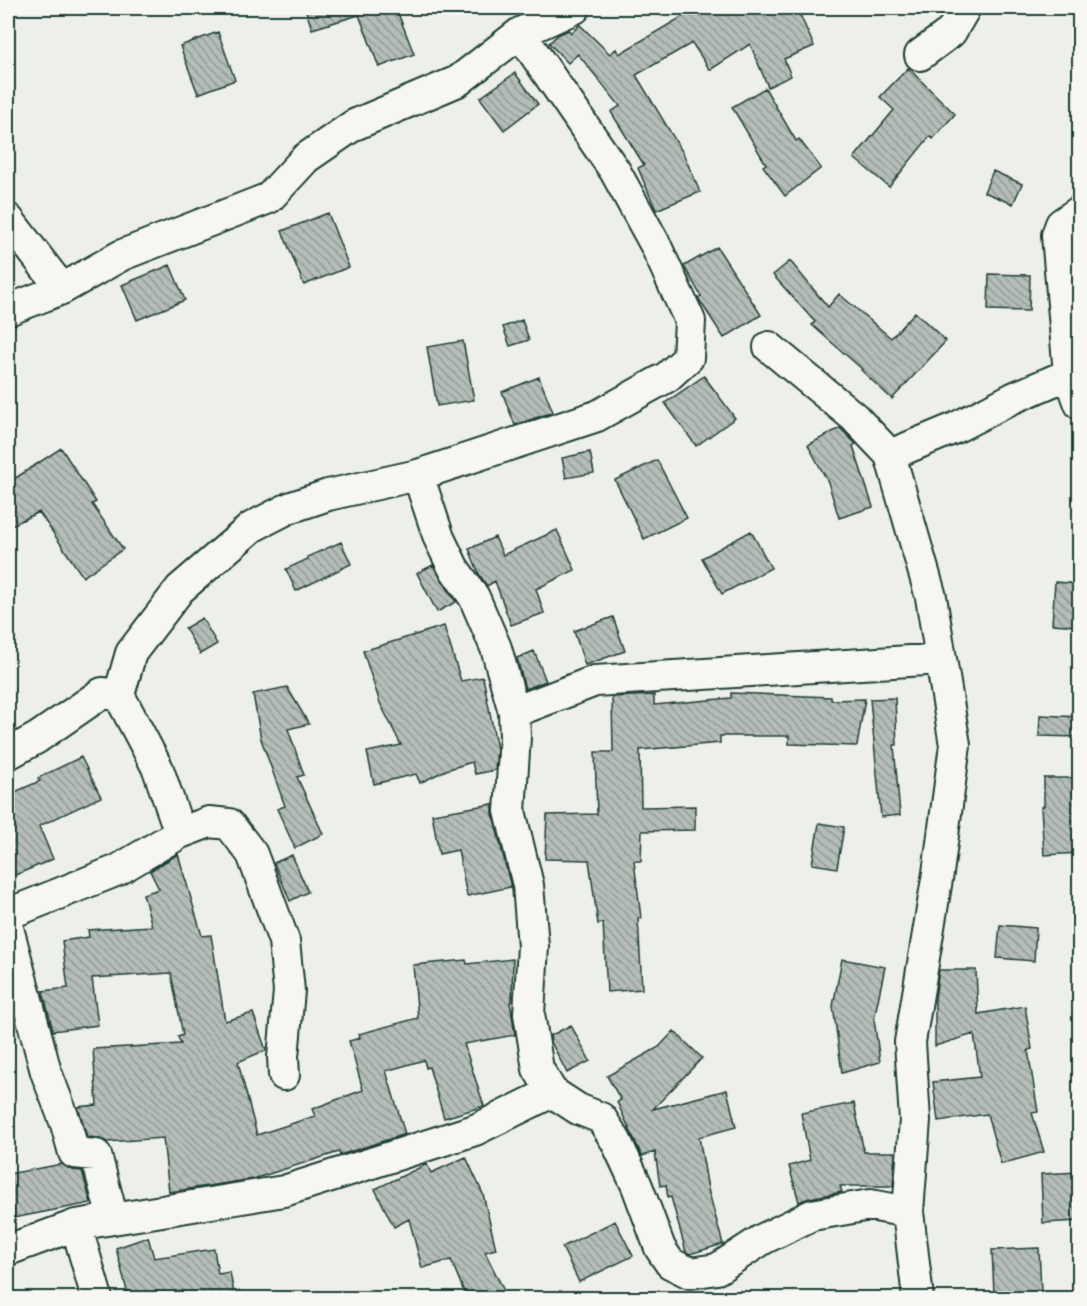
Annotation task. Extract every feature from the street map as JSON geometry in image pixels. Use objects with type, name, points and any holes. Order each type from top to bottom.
[{"type":"street","points":[[8,310],[62,289],[122,255],[268,198],[306,158],[354,125],[458,81],[520,33],[575,8]]},
{"type":"street","points":[[920,55],[951,32],[965,8]]},
{"type":"street","points":[[180,833],[158,769],[119,694],[131,653],[180,589],[252,527],[289,508],[328,495],[418,475],[597,416],[667,377],[688,358],[690,321],[655,244],[615,171],[520,33]]},
{"type":"street","points":[[1080,211],[1061,224],[1057,235],[1069,374],[1080,404]]},
{"type":"street","points":[[8,219],[62,289]]},
{"type":"street","points":[[769,347],[854,417],[890,454],[931,597],[955,745],[938,873],[910,1042],[915,1120],[908,1212],[918,1299]]},
{"type":"street","points":[[890,454],[955,428],[1013,398],[1069,374]]},
{"type":"street","points":[[418,475],[439,538],[453,567],[474,597],[496,648],[514,712],[515,737],[510,811],[528,885],[532,936],[529,1014],[538,1069],[552,1092],[578,1109],[601,1118],[616,1141],[637,1186],[660,1248],[670,1263],[690,1273],[717,1269],[763,1239],[812,1215],[870,1205],[908,1212]]},
{"type":"street","points":[[514,712],[596,681],[940,659]]},
{"type":"street","points":[[8,754],[37,738],[102,693],[119,694]]},
{"type":"street","points":[[8,914],[118,870],[180,833],[209,822],[229,824],[252,854],[284,941],[289,991],[283,1058],[284,1075]]},
{"type":"street","points":[[8,928],[46,1072],[66,1124],[74,1153],[96,1155],[113,1219]]},
{"type":"street","points":[[8,1250],[76,1225],[295,1188],[475,1130],[552,1092]]},
{"type":"street","points":[[76,1225],[97,1299]]},
{"type":"building","points":[[305,8],[396,8],[414,54],[379,67],[359,15],[312,29]]},
{"type":"building","points":[[697,8],[797,8],[814,46],[784,59],[791,76],[768,87],[750,44],[710,70],[692,43],[636,75],[683,153],[700,192],[656,210],[638,168],[644,165],[611,112],[620,106],[578,54],[568,63],[549,43],[559,34],[569,30],[571,33],[580,25],[610,54],[616,49],[619,54]]},
{"type":"building","points":[[218,32],[235,80],[198,94],[180,46]]},
{"type":"building","points":[[908,68],[955,114],[933,139],[930,136],[889,187],[854,158],[894,110],[880,97]]},
{"type":"building","points":[[515,73],[538,104],[504,130],[480,98]]},
{"type":"building","points":[[765,88],[796,141],[799,139],[821,168],[785,196],[763,166],[766,164],[732,107]]},
{"type":"building","points":[[993,171],[1022,184],[1013,204],[984,192]]},
{"type":"building","points":[[328,213],[349,267],[304,285],[282,231]]},
{"type":"building","points":[[717,247],[761,315],[724,338],[698,298],[701,296],[684,266]]},
{"type":"building","points":[[790,261],[828,307],[839,294],[891,338],[915,312],[946,341],[892,399],[812,325],[815,322],[773,275]]},
{"type":"building","points":[[170,265],[185,300],[137,320],[122,285]]},
{"type":"building","points":[[989,274],[1030,275],[1029,311],[988,310]]},
{"type":"building","points":[[522,320],[529,340],[510,346],[503,327]]},
{"type":"building","points":[[463,341],[474,400],[437,406],[427,347]]},
{"type":"building","points":[[704,376],[735,418],[696,446],[665,403]]},
{"type":"building","points":[[539,377],[553,412],[515,425],[502,392]]},
{"type":"building","points":[[840,428],[856,444],[853,446],[873,507],[839,518],[828,482],[808,445]]},
{"type":"building","points":[[61,448],[96,502],[92,504],[123,549],[83,577],[39,512],[8,527],[8,483]]},
{"type":"building","points":[[590,452],[594,473],[566,478],[562,458]]},
{"type":"building","points":[[657,460],[687,518],[644,539],[615,480]]},
{"type":"building","points":[[557,530],[575,570],[536,589],[544,613],[511,625],[495,581],[487,586],[479,574],[469,549],[495,537],[503,555]]},
{"type":"building","points":[[751,531],[771,568],[722,594],[702,558]]},
{"type":"building","points":[[341,542],[351,564],[296,591],[286,569]]},
{"type":"building","points":[[433,565],[456,602],[437,612],[417,573]]},
{"type":"building","points":[[1055,582],[1080,584],[1080,626],[1052,624]]},
{"type":"building","points":[[613,617],[625,651],[585,665],[574,631]]},
{"type":"building","points":[[202,618],[217,644],[200,654],[185,628]]},
{"type":"building","points":[[444,626],[461,681],[483,677],[497,749],[495,770],[475,774],[472,762],[446,770],[420,783],[416,774],[374,784],[367,752],[401,745],[380,703],[363,651]]},
{"type":"building","points":[[534,651],[546,681],[525,689],[517,658]]},
{"type":"building","points":[[287,687],[309,724],[288,729],[304,775],[297,777],[323,834],[295,848],[277,809],[285,806],[261,739],[253,694]]},
{"type":"building","points":[[731,693],[831,697],[831,700],[865,699],[857,746],[789,744],[789,736],[720,736],[720,743],[640,750],[641,807],[695,806],[695,830],[642,831],[641,861],[634,861],[641,918],[638,918],[642,989],[607,992],[603,923],[598,924],[589,860],[545,859],[547,815],[597,814],[595,752],[613,752],[612,697],[654,695],[654,705],[731,698]]},
{"type":"building","points":[[895,698],[897,745],[894,745],[900,815],[881,817],[870,699]]},
{"type":"building","points":[[1040,715],[1080,717],[1080,737],[1039,736]]},
{"type":"building","points":[[81,757],[101,797],[39,826],[53,859],[13,876],[8,862],[8,795],[40,781],[38,778]]},
{"type":"building","points":[[1044,778],[1080,778],[1080,853],[1044,855],[1041,807],[1044,806]]},
{"type":"building","points":[[493,804],[493,815],[511,887],[467,896],[458,850],[439,854],[432,814]]},
{"type":"building","points":[[819,823],[844,827],[837,868],[812,864]]},
{"type":"building","points":[[178,854],[202,936],[211,935],[225,1021],[253,1013],[266,1050],[238,1062],[257,1135],[315,1116],[312,1109],[363,1090],[349,1041],[360,1038],[359,1034],[418,1018],[413,965],[466,960],[467,964],[513,959],[512,1001],[510,1002],[515,1035],[464,1044],[484,1106],[444,1118],[429,1067],[426,1068],[424,1060],[386,1071],[405,1134],[253,1179],[169,1192],[163,1138],[107,1142],[87,1137],[78,1107],[97,1105],[93,1049],[181,1044],[178,1037],[183,1035],[171,973],[92,978],[98,1025],[53,1031],[43,991],[68,988],[62,941],[89,937],[88,930],[152,926],[143,894],[159,889],[150,871]]},
{"type":"building","points":[[292,855],[308,892],[290,901],[274,863]]},
{"type":"building","points":[[1000,925],[1036,928],[1034,961],[997,958]]},
{"type":"building","points":[[842,959],[885,967],[874,1019],[880,1062],[842,1073],[833,1006]]},
{"type":"building","points":[[939,970],[976,970],[978,1014],[1025,1006],[1032,1049],[1028,1050],[1038,1112],[1032,1113],[1044,1152],[1001,1164],[987,1114],[938,1121],[933,1082],[980,1077],[974,1034],[935,1046],[935,999]]},
{"type":"building","points":[[571,1025],[590,1061],[567,1073],[550,1036]]},
{"type":"building","points":[[674,1031],[702,1058],[653,1109],[727,1090],[736,1127],[699,1137],[708,1189],[723,1244],[690,1254],[686,1252],[671,1197],[668,1198],[666,1185],[660,1186],[655,1152],[642,1156],[617,1102],[621,1100],[607,1076],[659,1047]]},
{"type":"building","points":[[854,1103],[864,1152],[895,1152],[893,1186],[840,1186],[842,1192],[799,1202],[789,1166],[810,1160],[801,1113]]},
{"type":"building","points":[[466,1157],[483,1194],[496,1249],[485,1252],[508,1299],[467,1299],[451,1260],[422,1268],[409,1219],[394,1227],[375,1189],[427,1164],[431,1173]]},
{"type":"building","points":[[62,1164],[72,1170],[82,1171],[91,1203],[8,1219],[8,1174]]},
{"type":"building","points":[[1080,1172],[1080,1221],[1043,1223],[1041,1174]]},
{"type":"building","points":[[615,1221],[633,1256],[579,1282],[562,1247]]},
{"type":"building","points":[[148,1237],[154,1258],[214,1249],[218,1274],[230,1272],[235,1299],[129,1299],[116,1248]]},
{"type":"building","points":[[1039,1248],[1041,1291],[994,1294],[992,1250]]}]
